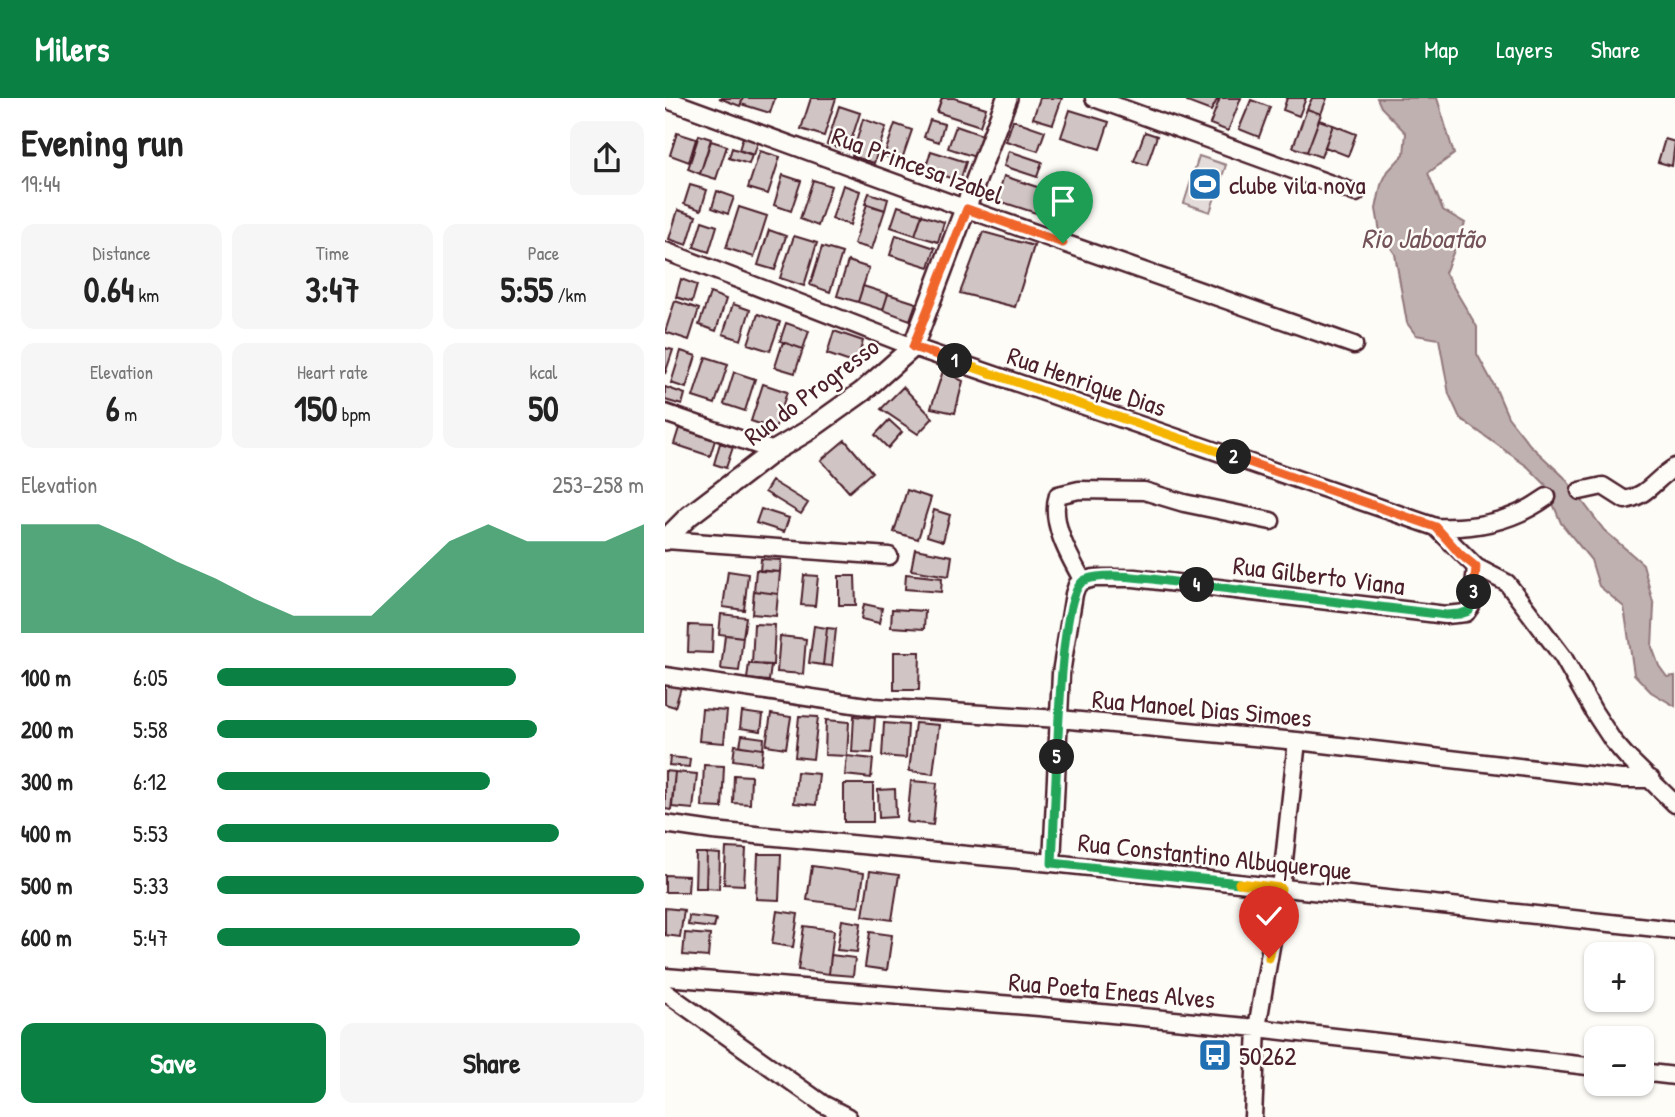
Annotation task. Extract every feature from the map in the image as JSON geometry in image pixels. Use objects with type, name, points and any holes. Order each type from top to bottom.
[{"type":"street","name":"Rua do Progresso","points":[[665,540],[689,516],[774,451],[862,392],[913,347],[1007,98]]},
{"type":"street","points":[[1094,98],[1356,193]]},
{"type":"street","name":"Rua Princesa Izabel","points":[[665,99],[1354,345]]},
{"type":"street","name":"Rua Henrique Dias","points":[[665,251],[913,347],[1436,527]]},
{"type":"street","points":[[665,413],[774,451]]},
{"type":"street","points":[[1580,491],[1603,486],[1625,500],[1639,497],[1661,474],[1675,467]]},
{"type":"street","points":[[1052,863],[1061,673],[1074,594],[1077,585],[1083,581],[1065,548],[1057,515],[1058,495],[1079,490],[1144,491],[1184,503],[1271,521]]},
{"type":"street","points":[[1436,527],[1458,528],[1494,523],[1526,510],[1547,497]]},
{"type":"street","points":[[1436,527],[1450,544],[1476,567],[1507,583],[1563,657],[1613,741],[1675,804]]},
{"type":"street","points":[[665,540],[889,556]]},
{"type":"street","name":"Rua Gilberto Viana","points":[[1083,581],[1094,578],[1134,578],[1446,615],[1466,613],[1471,606],[1476,567]]},
{"type":"street","name":"Rua Manoel Dias Simoes","points":[[665,676],[873,707],[1059,719],[1297,741],[1621,779],[1651,779]]},
{"type":"street","points":[[1253,1117],[1257,1028],[1281,888],[1297,741]]},
{"type":"street","name":"Rua Constantino Albuquerque","points":[[665,824],[1675,930]]},
{"type":"street","name":"Rua Poeta Eneas Alves","points":[[665,977],[1039,1007],[1257,1028],[1584,1066]]},
{"type":"street","points":[[665,992],[823,1104],[848,1117]]},
{"type":"street","points":[[1654,1074],[1675,1076]]},
{"type":"shaded area","name":"clube vila nova","points":[[1199,156],[1226,165],[1210,212],[1184,203]]},
{"type":"water","name":"Rio Jaboatão","points":[[1377,98],[1437,98],[1454,154],[1428,173],[1443,210],[1465,223],[1445,273],[1477,327],[1477,354],[1508,417],[1530,445],[1564,477],[1604,530],[1643,564],[1654,606],[1652,647],[1659,666],[1667,677],[1675,676],[1675,706],[1651,692],[1634,674],[1624,607],[1599,586],[1591,560],[1561,523],[1545,484],[1528,467],[1460,418],[1449,394],[1439,339],[1416,335],[1407,323],[1395,254],[1380,232],[1376,209],[1381,185],[1388,171],[1404,154],[1406,133],[1381,107]]},
{"type":"building","points":[[719,98],[743,98],[740,106]]},
{"type":"building","points":[[743,98],[775,98],[770,113],[741,104]]},
{"type":"building","points":[[811,98],[836,98],[824,136],[801,129]]},
{"type":"building","points":[[942,98],[954,98],[986,108],[980,126],[937,112]]},
{"type":"building","points":[[1040,98],[1062,98],[1053,124],[1033,118]]},
{"type":"building","points":[[1188,98],[1218,98],[1211,111],[1187,102]]},
{"type":"building","points":[[1220,98],[1241,98],[1228,131],[1210,124]]},
{"type":"building","points":[[1287,98],[1306,98],[1299,116],[1283,110]]},
{"type":"building","points":[[1312,98],[1327,98],[1321,114],[1307,109]]},
{"type":"building","points":[[1251,100],[1270,107],[1259,137],[1239,129]]},
{"type":"building","points":[[839,106],[860,113],[848,150],[827,144]]},
{"type":"building","points":[[1307,109],[1321,114],[1307,152],[1293,147]]},
{"type":"building","points":[[1070,110],[1109,122],[1100,149],[1061,137]]},
{"type":"building","points":[[863,119],[886,127],[874,163],[852,156]]},
{"type":"building","points":[[930,120],[944,124],[939,142],[924,137]]},
{"type":"building","points":[[1013,120],[1045,131],[1038,151],[1006,141]]},
{"type":"building","points":[[1319,120],[1333,125],[1321,157],[1307,152]]},
{"type":"building","points":[[895,124],[912,130],[901,162],[884,156]]},
{"type":"building","points":[[1333,125],[1356,134],[1348,156],[1325,147]]},
{"type":"building","points":[[956,126],[982,135],[975,157],[948,148]]},
{"type":"building","points":[[1145,132],[1157,136],[1147,165],[1134,161]]},
{"type":"building","points":[[677,133],[696,139],[689,162],[670,155]]},
{"type":"building","points":[[699,135],[711,139],[700,174],[688,169]]},
{"type":"building","points":[[743,137],[758,142],[754,155],[739,150]]},
{"type":"building","points":[[1665,139],[1675,142],[1672,166],[1658,162]]},
{"type":"building","points":[[711,141],[727,146],[716,179],[700,174]]},
{"type":"building","points":[[732,148],[752,155],[749,164],[729,158]]},
{"type":"building","points":[[760,151],[780,157],[768,194],[748,188]]},
{"type":"building","points":[[931,151],[966,162],[960,181],[925,170]]},
{"type":"building","points":[[1009,151],[1042,162],[1037,177],[1004,166]]},
{"type":"building","points":[[783,175],[801,181],[791,211],[774,205]]},
{"type":"building","points":[[1004,176],[1043,189],[1036,213],[996,200]]},
{"type":"building","points":[[813,180],[831,186],[818,226],[800,219]]},
{"type":"building","points":[[690,185],[707,190],[701,210],[684,204]]},
{"type":"building","points":[[843,185],[860,191],[850,225],[832,219]]},
{"type":"building","points":[[717,191],[734,197],[728,214],[712,208]]},
{"type":"building","points":[[869,193],[888,199],[885,210],[865,204]]},
{"type":"building","points":[[867,204],[885,210],[872,249],[854,244]]},
{"type":"building","points":[[898,206],[922,214],[915,235],[891,227]]},
{"type":"building","points":[[739,207],[767,216],[754,257],[726,248]]},
{"type":"building","points":[[678,210],[696,216],[687,245],[669,239]]},
{"type":"building","points":[[922,215],[944,222],[938,242],[915,235]]},
{"type":"building","points":[[702,221],[717,226],[709,252],[694,247]]},
{"type":"building","points":[[769,230],[786,236],[775,270],[758,265]]},
{"type":"building","points":[[983,232],[1034,246],[1015,307],[960,293]]},
{"type":"building","points":[[896,235],[935,248],[929,267],[890,255]]},
{"type":"building","points":[[794,236],[817,243],[804,286],[780,278]]},
{"type":"building","points":[[822,247],[842,253],[830,292],[810,285]]},
{"type":"building","points":[[848,261],[869,268],[858,302],[837,296]]},
{"type":"building","points":[[681,279],[697,285],[692,302],[676,297]]},
{"type":"building","points":[[863,286],[888,294],[883,310],[858,302]]},
{"type":"building","points":[[710,293],[726,299],[716,331],[699,325]]},
{"type":"building","points":[[888,294],[916,303],[910,320],[883,310]]},
{"type":"building","points":[[675,301],[699,309],[689,340],[665,332]]},
{"type":"building","points":[[733,304],[750,310],[741,340],[723,334]]},
{"type":"building","points":[[758,314],[780,322],[770,351],[748,344]]},
{"type":"building","points":[[786,323],[809,331],[803,349],[780,341]]},
{"type":"building","points":[[834,331],[863,341],[856,364],[827,354]]},
{"type":"building","points":[[783,342],[803,349],[795,373],[775,367]]},
{"type":"building","points":[[665,348],[673,350],[665,374]]},
{"type":"building","points":[[681,351],[696,356],[686,388],[671,383]]},
{"type":"building","points":[[706,357],[728,364],[715,404],[693,397]]},
{"type":"building","points":[[943,371],[963,381],[955,413],[931,408]]},
{"type":"building","points":[[734,372],[755,379],[745,411],[724,404]]},
{"type":"building","points":[[763,384],[787,392],[775,429],[751,421]]},
{"type":"building","points":[[665,387],[685,394],[682,405],[665,400]]},
{"type":"building","points":[[903,387],[933,418],[918,434],[881,409]]},
{"type":"building","points":[[889,420],[902,432],[888,448],[875,435]]},
{"type":"building","points":[[679,428],[715,440],[710,456],[674,444]]},
{"type":"building","points":[[845,440],[872,472],[849,492],[821,460]]},
{"type":"building","points":[[720,443],[733,447],[726,468],[714,464]]},
{"type":"building","points":[[772,481],[808,503],[801,514],[765,492]]},
{"type":"building","points":[[907,490],[931,498],[918,539],[894,532]]},
{"type":"building","points":[[761,509],[789,518],[784,532],[756,523]]},
{"type":"building","points":[[934,510],[950,515],[943,541],[927,536]]},
{"type":"building","points":[[915,549],[952,556],[949,576],[911,570]]},
{"type":"building","points":[[761,559],[781,560],[780,572],[760,571]]},
{"type":"building","points":[[756,570],[780,572],[778,594],[754,591]]},
{"type":"building","points":[[728,571],[748,574],[744,610],[723,607]]},
{"type":"building","points":[[906,574],[942,578],[941,592],[905,589]]},
{"type":"building","points":[[804,575],[818,576],[815,606],[801,605]]},
{"type":"building","points":[[839,576],[855,576],[856,605],[839,605]]},
{"type":"building","points":[[754,591],[778,594],[776,616],[752,614]]},
{"type":"building","points":[[864,604],[882,608],[879,623],[861,619]]},
{"type":"building","points":[[892,609],[925,611],[924,629],[891,627]]},
{"type":"building","points":[[721,614],[746,617],[743,637],[719,634]]},
{"type":"building","points":[[754,624],[775,625],[773,665],[752,664]]},
{"type":"building","points":[[689,625],[713,626],[712,653],[688,652]]},
{"type":"building","points":[[814,626],[827,628],[823,665],[809,663]]},
{"type":"building","points":[[827,628],[836,629],[832,666],[823,665]]},
{"type":"building","points":[[725,635],[743,637],[739,671],[721,669]]},
{"type":"building","points":[[780,636],[806,639],[803,674],[777,672]]},
{"type":"building","points":[[894,652],[920,652],[919,690],[894,690]]},
{"type":"building","points":[[749,663],[771,666],[769,681],[747,679]]},
{"type":"building","points":[[665,679],[682,684],[675,707],[665,704]]},
{"type":"building","points":[[702,709],[727,711],[724,743],[699,741]]},
{"type":"building","points":[[742,712],[763,715],[761,731],[740,728]]},
{"type":"building","points":[[771,714],[791,717],[786,748],[766,745]]},
{"type":"building","points":[[799,716],[818,717],[813,759],[795,757]]},
{"type":"building","points":[[854,716],[875,718],[872,753],[852,752]]},
{"type":"building","points":[[826,720],[849,722],[847,756],[825,755]]},
{"type":"building","points":[[884,723],[908,725],[906,758],[882,756]]},
{"type":"building","points":[[915,723],[939,725],[933,774],[909,771]]},
{"type":"building","points":[[742,735],[764,738],[763,749],[740,746]]},
{"type":"building","points":[[735,745],[763,749],[761,764],[733,760]]},
{"type":"building","points":[[847,756],[873,759],[871,778],[845,775]]},
{"type":"building","points":[[670,757],[690,759],[689,767],[669,765]]},
{"type":"building","points":[[704,765],[724,766],[722,808],[702,807]]},
{"type":"building","points":[[665,771],[675,772],[671,810],[665,809]]},
{"type":"building","points":[[675,772],[697,774],[693,809],[672,807]]},
{"type":"building","points":[[797,772],[819,774],[816,805],[794,803]]},
{"type":"building","points":[[734,775],[751,776],[750,804],[733,803]]},
{"type":"building","points":[[911,781],[937,783],[933,825],[907,822]]},
{"type":"building","points":[[844,784],[873,784],[873,822],[844,822]]},
{"type":"building","points":[[895,789],[896,817],[879,818],[878,790]]},
{"type":"building","points":[[726,848],[746,849],[744,885],[724,884]]},
{"type":"building","points":[[696,853],[707,853],[706,888],[695,888]]},
{"type":"building","points":[[707,853],[720,854],[719,889],[706,888]]},
{"type":"building","points":[[758,854],[781,854],[779,900],[756,899]]},
{"type":"building","points":[[812,866],[864,873],[859,907],[807,900]]},
{"type":"building","points":[[870,871],[899,875],[892,920],[863,916]]},
{"type":"building","points":[[665,875],[689,876],[688,892],[665,892]]},
{"type":"building","points":[[665,908],[684,910],[680,937],[665,935]]},
{"type":"building","points":[[777,911],[798,914],[793,947],[772,944]]},
{"type":"building","points":[[689,916],[716,919],[714,928],[688,925]]},
{"type":"building","points":[[842,920],[861,923],[857,952],[837,950]]},
{"type":"building","points":[[804,926],[834,930],[829,974],[798,970]]},
{"type":"building","points":[[870,932],[892,935],[887,970],[865,967]]},
{"type":"building","points":[[685,933],[710,935],[708,957],[683,955]]},
{"type":"building","points":[[831,955],[855,958],[853,976],[829,974]]},
{"type":"place","name":"clube vila nova","points":[[1205,184]]},
{"type":"place","name":"50262","points":[[1215,1055]]},
{"type":"route","points":[[1063,243],[967,209],[913,347],[1436,527],[1460,554],[1476,567],[1469,611],[1446,615],[1134,578],[1094,578],[1077,585],[1066,633],[1061,673],[1052,863],[1281,888],[1269,958]]}]
